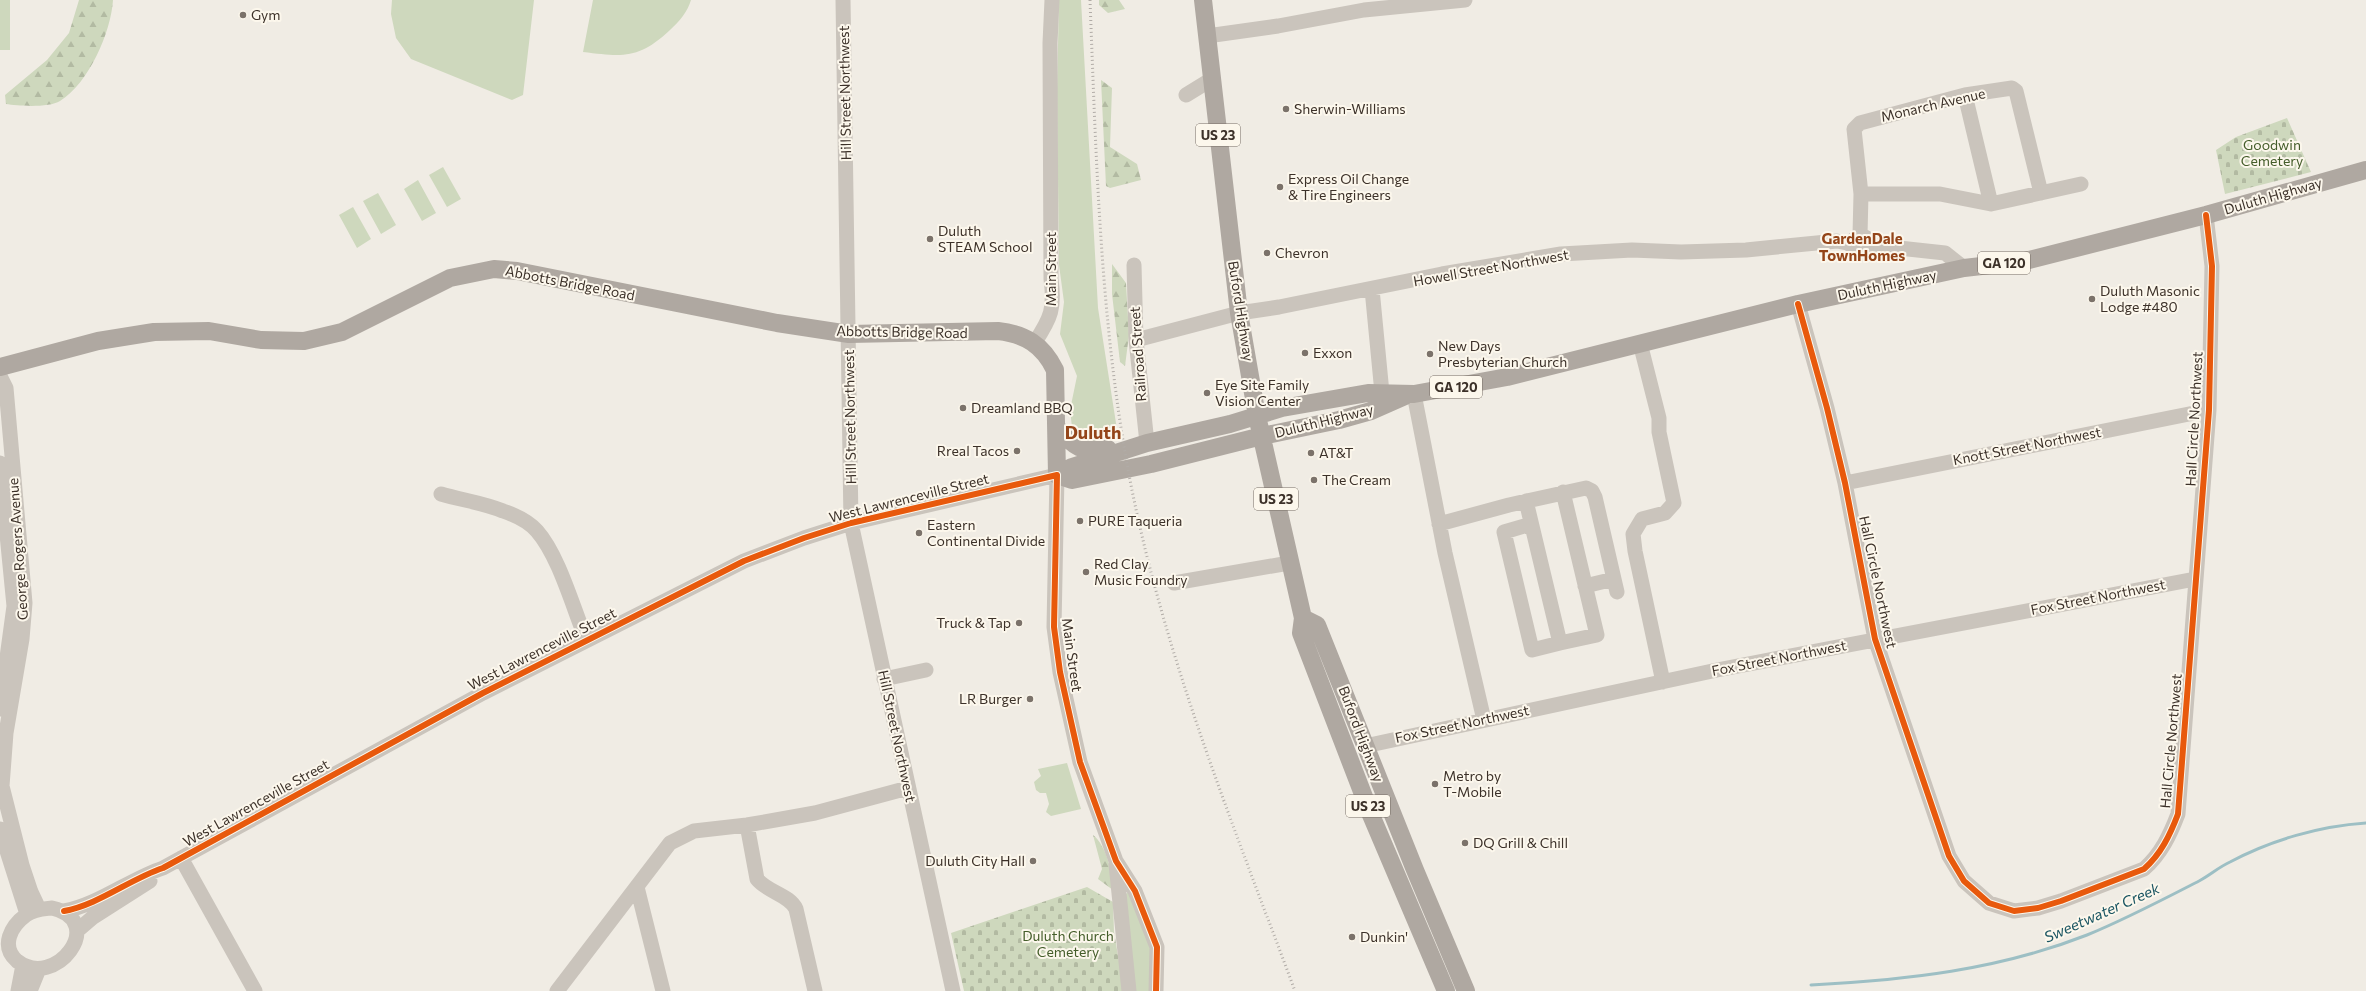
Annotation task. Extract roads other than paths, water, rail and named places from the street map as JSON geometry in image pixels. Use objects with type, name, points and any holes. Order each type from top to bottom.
[{"type":"main road","name":"Buford Highway","points":[[1203,0],[1239,313],[1257,416],[1289,563],[1303,618],[1301,633],[1344,746],[1446,991]]},
{"type":"main road","name":"Duluth Highway","points":[[1262,436],[1339,420],[1371,411],[1410,395],[1507,377],[1798,304],[1964,268],[2025,261],[2206,215],[2366,170]]},
{"type":"main road","name":"Abbotts Bridge Road","points":[[0,367],[98,342],[154,332],[209,331],[261,340],[304,342],[342,332],[450,278],[494,269],[517,271],[777,323],[849,334],[998,331],[1022,335],[1035,342]]},
{"type":"main road","name":"Main Street","points":[[1035,342],[1050,359],[1055,370],[1057,476]]},
{"type":"main road","name":"Duluth Highway","points":[[1257,416],[1282,408],[1368,393],[1410,395]]},
{"type":"main road","name":"West Lawrenceville Street","points":[[1057,476],[1072,467],[1147,443],[1257,416]]},
{"type":"main road","points":[[1057,428],[1070,442],[1084,450],[1118,448],[1125,450]]},
{"type":"main road","name":"West Lawrenceville Street","points":[[1057,476],[1072,480],[1151,464],[1262,436]]},
{"type":"main road","name":"Buford Highway","points":[[1303,618],[1317,625],[1394,818],[1464,986]]},
{"type":"main road","points":[[1315,668],[1330,681],[1346,729],[1365,746]]},
{"type":"main road","points":[[1344,746],[1349,745],[1355,750],[1378,803],[1385,812],[1394,818]]},
{"type":"main road","points":[[1420,930],[1432,939],[1450,978],[1464,986]]},
{"type":"street","name":"Hill Street Northwest","points":[[843,0],[851,524],[953,991]]},
{"type":"street","name":"Main Street","points":[[1035,342],[1050,317],[1054,300],[1051,279],[1050,51],[1052,0]]},
{"type":"street","points":[[1207,36],[1278,26],[1364,10],[1465,0]]},
{"type":"street","points":[[1186,95],[1212,78]]},
{"type":"street","name":"Monarch Avenue","points":[[1861,241],[1861,194],[1854,139],[1854,129],[1860,123],[1966,95],[2012,88],[2016,91],[2041,193]]},
{"type":"street","points":[[1966,95],[1991,204]]},
{"type":"street","points":[[1861,194],[1940,194],[1991,204],[2081,184]]},
{"type":"street","name":"Hall Circle Northwest","points":[[1798,304],[1827,408],[1845,483],[1875,640],[1949,856],[1964,881],[1989,903],[2014,911],[2038,908],[2096,888],[2144,869],[2155,859],[2170,835],[2178,814],[2209,410],[2212,266],[2206,215]]},
{"type":"street","name":"Howell Street Northwest","points":[[1136,340],[1239,313],[1372,289],[1523,259],[1561,254],[1632,250],[1681,252],[1746,250],[1837,241],[1861,241],[1945,253],[1964,268]]},
{"type":"street","name":"Railroad Street","points":[[1134,265],[1136,340],[1147,443]]},
{"type":"street","points":[[1372,289],[1382,393]]},
{"type":"street","points":[[1640,343],[1659,418],[1659,432],[1674,504],[1665,513],[1642,519],[1633,534],[1635,551],[1663,682]]},
{"type":"street","name":"George Rogers Avenue","points":[[0,376],[6,388],[25,603],[22,639],[6,732],[2,786],[22,865],[31,892],[33,912]]},
{"type":"street","points":[[1410,395],[1484,720]]},
{"type":"street","name":"Knott Street Northwest","points":[[1845,483],[2209,410]]},
{"type":"street","name":"George Rogers Avenue","points":[[0,464],[14,606],[0,710]]},
{"type":"street","name":"Main Street","points":[[1057,476],[1054,634],[1060,672],[1078,754],[1116,861]]},
{"type":"street","name":"West Lawrenceville Street","points":[[64,911],[86,905],[147,874],[163,868],[483,693],[586,639],[751,558],[804,538],[851,524],[1057,476]]},
{"type":"street","points":[[1439,524],[1526,501],[1586,488],[1592,491],[1595,497],[1615,586],[1585,586]]},
{"type":"street","points":[[1531,524],[1504,532],[1532,650],[1597,635],[1563,492]]},
{"type":"street","points":[[441,494],[502,510],[528,523],[536,530],[544,539],[556,562],[586,639]]},
{"type":"street","points":[[1526,501],[1560,643]]},
{"type":"street","points":[[1174,583],[1289,563]]},
{"type":"street","name":"Fox Street Northwest","points":[[1365,746],[1663,682],[2195,579]]},
{"type":"street","points":[[884,679],[926,670]]},
{"type":"street","points":[[557,991],[670,843],[694,831],[747,825],[815,813],[908,788]]},
{"type":"street","points":[[747,825],[757,880],[763,887],[794,903],[815,991]]},
{"type":"street","points":[[0,829],[33,912]]},
{"type":"street","points":[[181,858],[255,991]]},
{"type":"street","points":[[1116,861],[1135,891],[1157,947],[1156,991]]},
{"type":"street","points":[[1116,861],[1129,991]]},
{"type":"street","name":"West Lawrenceville Street","points":[[78,930],[92,918],[151,880],[163,868]]},
{"type":"street","points":[[637,887],[663,991]]},
{"type":"street","points":[[12,961],[39,969],[54,965],[66,957],[73,949],[78,930],[74,921],[64,911],[52,908],[33,912],[15,925],[4,940],[9,949],[18,991]]},
{"type":"street","points":[[30,991],[39,969]]},
{"type":"waterway","name":"Sweetwater Creek","points":[[1811,985],[1917,976],[1986,965],[2020,957],[2087,935],[2115,923],[2199,881],[2226,864],[2262,847],[2296,835],[2331,827],[2366,823]]},
{"type":"railway","points":[[1090,0],[1097,175],[1105,291],[1118,407],[1127,464],[1141,532],[1158,599],[1199,731],[1222,797],[1295,991]]},
{"type":"place","name":"Gym","points":[[243,15]]},
{"type":"place","name":"Sherwin-Williams","points":[[1286,109]]},
{"type":"place","name":"Express Oil Change & Tire Engineers","points":[[1280,187]]},
{"type":"place","name":"Duluth STEAM School","points":[[930,239]]},
{"type":"place","name":"Chevron","points":[[1267,253]]},
{"type":"place","name":"Duluth Masonic Lodge #480","points":[[2092,299]]},
{"type":"place","name":"Exxon","points":[[1305,353]]},
{"type":"place","name":"New Days Presbyterian Church","points":[[1430,354]]},
{"type":"place","name":"Eye Site Family Vision Center","points":[[1207,393]]},
{"type":"place","name":"Dreamland BBQ","points":[[963,408]]},
{"type":"place","name":"Rreal Tacos","points":[[1017,451]]},
{"type":"place","name":"AT&T","points":[[1311,453]]},
{"type":"place","name":"The Cream","points":[[1314,480]]},
{"type":"place","name":"PURE Taqueria","points":[[1080,521]]},
{"type":"place","name":"Eastern Continental Divide","points":[[919,533]]},
{"type":"place","name":"Red Clay Music Foundry","points":[[1086,572]]},
{"type":"place","name":"Truck & Tap","points":[[1019,623]]},
{"type":"place","name":"LR Burger","points":[[1030,699]]},
{"type":"place","name":"Metro by T-Mobile","points":[[1435,784]]},
{"type":"place","name":"DQ Grill & Chill","points":[[1465,843]]},
{"type":"place","name":"Duluth City Hall","points":[[1033,861]]},
{"type":"place","name":"Dunkin'","points":[[1352,937]]},
{"type":"district","name":"GardenDale TownHomes","points":[[1862,248]]},
{"type":"district","name":"Duluth","points":[[1093,433]]},
{"type":"park label","name":"Goodwin Cemetery","points":[[2272,154]]},
{"type":"park label","name":"Duluth Church Cemetery","points":[[1068,944]]}]
